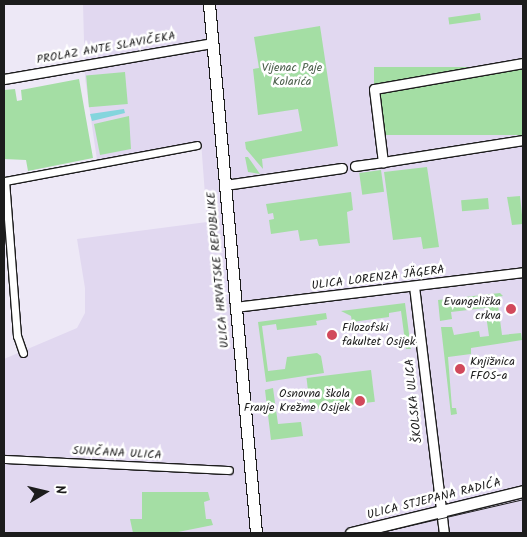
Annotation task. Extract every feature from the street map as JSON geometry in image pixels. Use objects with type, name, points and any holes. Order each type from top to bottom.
[{"type":"street","name":"ULICA HRVATSKE REPUBLIKE","points":[[209,4],[256,533]]},
{"type":"street","name":"PROLAZ ANTE SLAVIČEKA","points":[[4,79],[212,43]]},
{"type":"street","points":[[383,162],[374,89],[523,63]]},
{"type":"street","points":[[355,166],[523,140]]},
{"type":"street","points":[[23,353],[17,336],[5,181],[197,145]]},
{"type":"street","points":[[225,185],[342,168]]},
{"type":"street","name":"ULICA LORENZA JÄGERA","points":[[236,307],[523,272]]},
{"type":"street","name":"ŠKOLSKA ULICA","points":[[414,286],[444,533]]},
{"type":"street","name":"SUNČANA ULICA","points":[[4,459],[229,470]]},
{"type":"street","name":"ULICA STJEPANA RADIĆA","points":[[351,533],[523,491]]},
{"type":"shaded area","points":[[83,4],[523,4],[523,533],[4,533],[4,359],[77,328],[85,313],[85,288],[77,239],[207,222],[201,141],[97,160],[85,78]]},
{"type":"green space","points":[[480,13],[481,20],[449,24],[448,17]]},
{"type":"green space","name":"Vijenac Paje Kolarića","points":[[320,26],[338,146],[262,159],[263,169],[246,149],[245,142],[302,131],[298,109],[258,115],[253,69],[259,68],[254,37]]},
{"type":"green space","points":[[374,67],[523,67],[523,135],[374,135]]},
{"type":"green space","points":[[125,72],[128,104],[89,107],[86,75]]},
{"type":"green space","points":[[79,79],[93,158],[28,171],[26,160],[4,159],[4,90],[15,89],[17,101],[22,100],[21,90]]},
{"type":"green space","points":[[129,116],[131,149],[100,155],[94,124]]},
{"type":"green space","points":[[245,157],[248,157],[260,174],[248,172]]},
{"type":"green space","points":[[427,167],[439,247],[423,249],[421,237],[393,240],[384,172]]},
{"type":"green space","points":[[381,170],[384,192],[362,195],[359,173]]},
{"type":"green space","points":[[351,192],[353,210],[347,212],[350,243],[319,246],[317,239],[300,241],[298,230],[271,234],[269,220],[274,219],[273,213],[268,214],[266,204]]},
{"type":"green space","points":[[520,196],[523,224],[512,225],[507,197]]},
{"type":"green space","points":[[488,198],[489,209],[462,211],[461,200]]},
{"type":"green space","points":[[500,293],[503,296],[497,297],[502,335],[521,333],[522,340],[471,348],[471,354],[448,357],[452,408],[456,408],[457,414],[451,415],[441,327],[452,327],[454,335],[479,331],[480,337],[489,336],[485,308],[451,312],[452,319],[440,321],[438,300]]},
{"type":"green space","points":[[405,303],[411,349],[406,349],[401,311],[389,313],[389,317],[352,322],[351,316],[341,311]]},
{"type":"green space","points":[[326,313],[327,319],[316,321],[317,325],[277,330],[276,324],[262,326],[268,371],[285,369],[287,357],[317,353],[321,356],[324,373],[266,382],[258,322]]},
{"type":"green space","points":[[371,370],[375,402],[310,410],[306,378]]},
{"type":"green space","points":[[273,388],[278,424],[301,422],[303,436],[271,440],[265,390]]},
{"type":"green space","points":[[142,492],[208,492],[210,500],[204,502],[206,519],[211,519],[213,525],[173,533],[133,533],[130,519],[142,519]]},
{"type":"water","points":[[124,109],[125,113],[92,121],[90,114]]},
{"type":"tram line","points":[[377,533],[523,499]]},
{"type":"place","name":"Evangelička crkva","points":[[511,309]]},
{"type":"place","name":"Filozofski fakultet Osijek","points":[[332,335]]},
{"type":"place","name":"Knjižnica FFOS-a","points":[[460,369]]},
{"type":"place","name":"Osnovna škola Franje Krežme Osijek","points":[[360,401]]}]
